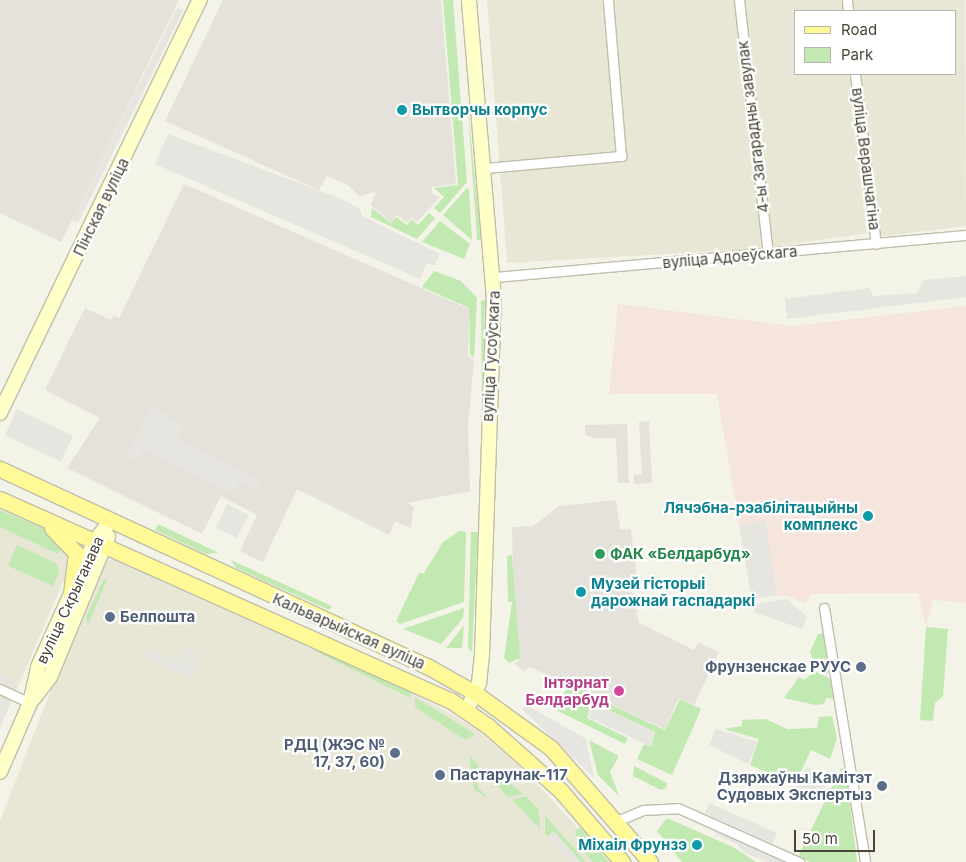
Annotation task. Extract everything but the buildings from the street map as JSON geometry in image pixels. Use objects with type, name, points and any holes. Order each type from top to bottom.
[{"type":"main road","name":"Кальварыйская вуліца","points":[[0,469],[428,666],[475,693],[551,748],[618,821],[650,862]]},
{"type":"main road","name":"Кальварыйская вуліца","points":[[0,499],[467,710],[561,791],[622,862]]},
{"type":"main road","points":[[39,517],[76,553],[71,594]]},
{"type":"main road","points":[[601,836],[618,821]]},
{"type":"street","name":"Пінская вуліца","points":[[2,408],[200,0]]},
{"type":"street","name":"вуліца Гусоўскага","points":[[467,710],[475,693],[482,654],[494,277],[469,0]]},
{"type":"street","points":[[484,168],[621,156],[608,0]]},
{"type":"street","name":"4-ы Загарадны завулак","points":[[738,0],[768,254]]},
{"type":"street","name":"вуліца Верашчагіна","points":[[855,75],[876,244]]},
{"type":"street","name":"вуліца Адоеўскага","points":[[494,277],[966,236]]},
{"type":"street","name":"вуліца Скрыганава","points":[[30,703],[50,677],[110,520]]},
{"type":"street","name":"вуліца Скрыганава","points":[[0,772],[30,703],[38,667],[71,594],[101,543]]},
{"type":"street","points":[[824,608],[847,732],[865,862]]},
{"type":"street","points":[[0,688],[30,703]]},
{"type":"street","points":[[618,821],[644,810],[678,808],[799,862]]},
{"type":"shaded area","points":[[0,0],[179,0],[61,242],[0,213]]},
{"type":"shaded area","points":[[223,0],[441,0],[456,184],[432,187],[432,193],[440,197],[417,222],[412,217],[407,223],[397,215],[391,222],[371,205],[376,192],[359,196],[348,185],[327,176],[319,190],[165,121]]},
{"type":"shaded area","points":[[487,0],[965,0],[966,226],[885,236],[869,233],[756,249],[507,263]]},
{"type":"shaded area","points":[[177,8],[183,11],[78,223],[71,220]]},
{"type":"shaded area","points":[[168,134],[342,199],[360,209],[362,216],[440,254],[435,265],[427,264],[420,279],[155,164]]},
{"type":"shaded area","points":[[184,184],[469,309],[468,356],[474,360],[468,425],[470,491],[407,503],[414,507],[411,528],[395,521],[389,535],[297,489],[263,562],[240,551],[257,515],[221,496],[202,534],[67,468],[100,418],[45,390],[85,308],[111,320],[114,315],[119,318]]},
{"type":"shaded area","points":[[966,276],[966,297],[787,319],[785,299],[869,288],[873,296],[917,293],[924,280]]},
{"type":"shaded area","points":[[618,304],[792,326],[966,306],[966,603],[933,600],[926,627],[918,593],[811,594],[806,604],[786,595],[752,599],[717,394],[609,394]]},
{"type":"shaded area","points":[[152,405],[183,427],[178,441],[261,481],[255,490],[238,482],[232,493],[143,449],[136,461],[127,457]]},
{"type":"shaded area","points":[[17,409],[73,436],[61,462],[5,435]]},
{"type":"shaded area","points":[[649,421],[652,483],[634,484],[634,475],[642,474],[639,422]]},
{"type":"shaded area","points":[[627,424],[629,483],[618,483],[616,438],[594,438],[585,435],[585,425]]},
{"type":"shaded area","points":[[616,500],[620,530],[631,529],[637,577],[630,578],[639,623],[694,650],[698,642],[719,652],[694,705],[679,698],[665,729],[530,667],[523,671],[515,664],[520,658],[514,618],[512,527],[533,526],[559,506]]},
{"type":"shaded area","points":[[227,504],[249,515],[237,538],[216,528]]},
{"type":"shaded area","points":[[0,510],[52,532],[74,557],[0,728]]},
{"type":"shaded area","points":[[765,520],[777,595],[752,599],[739,525]]},
{"type":"shaded area","points":[[114,558],[231,608],[311,649],[337,656],[448,712],[478,730],[529,775],[609,862],[0,862],[0,821],[99,566]]},
{"type":"shaded area","points":[[787,599],[807,617],[802,629],[754,612],[757,604]]},
{"type":"shaded area","points":[[146,647],[178,661],[184,648],[200,655],[191,678],[142,657]]},
{"type":"shaded area","points":[[0,673],[15,680],[0,729]]},
{"type":"shaded area","points":[[593,703],[655,732],[651,747],[588,717]]},
{"type":"shaded area","points":[[525,704],[586,739],[594,778],[522,709]]},
{"type":"shaded area","points":[[716,729],[758,742],[748,764],[709,745]]},
{"type":"shaded area","points":[[806,767],[828,778],[818,798],[796,788]]},
{"type":"shaded area","points":[[709,803],[777,833],[772,844],[705,813]]},
{"type":"shaded area","points":[[717,829],[790,862],[767,862],[743,852],[737,844],[715,834]]},
{"type":"shaded area","points":[[554,831],[581,862],[570,862],[548,837]]},
{"type":"green space","points":[[443,0],[453,0],[467,182],[440,213],[434,208],[444,197],[434,188],[458,185]]},
{"type":"green space","points":[[467,97],[481,240],[477,240]]},
{"type":"green space","points":[[467,188],[469,189],[472,240],[443,215]]},
{"type":"green space","points":[[372,208],[391,223],[396,217],[407,225],[412,219],[418,225],[429,213],[435,218],[417,239],[371,217]]},
{"type":"green space","points":[[440,221],[470,244],[464,259],[422,242]]},
{"type":"green space","points":[[434,271],[461,281],[477,298],[474,358],[470,354],[469,308],[422,287]]},
{"type":"green space","points":[[485,300],[482,418],[481,301]]},
{"type":"green space","points":[[0,510],[52,532],[63,547],[58,554],[0,527]]},
{"type":"green space","points":[[158,524],[219,553],[206,554],[155,530]]},
{"type":"green space","points":[[459,531],[466,532],[464,602],[400,624],[396,621],[419,573],[424,573],[443,542]]},
{"type":"green space","points":[[471,532],[478,532],[472,652],[468,648]]},
{"type":"green space","points":[[17,545],[56,563],[59,571],[53,586],[8,566]]},
{"type":"green space","points":[[512,555],[520,658],[509,663],[504,658],[512,602],[508,602],[507,556]]},
{"type":"green space","points":[[231,560],[332,606],[329,610],[236,568]]},
{"type":"green space","points":[[104,579],[107,580],[88,625],[86,617]]},
{"type":"green space","points":[[464,608],[463,618],[441,644],[403,629]]},
{"type":"green space","points":[[464,625],[462,648],[446,648]]},
{"type":"green space","points":[[926,627],[948,629],[943,696],[935,703],[933,721],[920,720]]},
{"type":"green space","points":[[824,633],[834,676],[815,667],[810,652],[818,634]]},
{"type":"green space","points":[[311,649],[336,655],[412,693],[410,698]]},
{"type":"green space","points":[[815,671],[834,681],[837,699],[826,698],[824,704],[816,705],[784,698],[799,677],[804,680]]},
{"type":"green space","points":[[569,685],[665,730],[680,699],[701,709],[672,775],[637,759],[644,744],[651,747],[655,732],[591,702],[587,718],[628,738],[625,744],[554,709]]},
{"type":"green space","points":[[415,698],[475,734],[465,740],[415,707]]},
{"type":"green space","points":[[832,716],[837,738],[830,759],[811,750],[795,785],[750,765],[759,739],[724,729],[742,726],[742,720],[766,719],[787,729],[817,728],[819,717]]},
{"type":"green space","points":[[589,740],[619,756],[610,772],[619,796],[598,775]]},
{"type":"green space","points":[[469,755],[478,765],[477,786],[489,799],[474,790]]},
{"type":"green space","points":[[634,766],[667,783],[666,788],[661,790],[633,776]]},
{"type":"green space","points":[[841,768],[846,770],[857,862],[810,862],[798,857]]},
{"type":"green space","points":[[494,770],[523,794],[508,797],[494,782]]},
{"type":"green space","points":[[526,796],[539,810],[540,829],[512,800]]},
{"type":"green space","points":[[545,815],[586,862],[581,862],[554,832],[548,837],[545,834]]},
{"type":"green space","points":[[667,818],[735,848],[756,862],[682,862],[657,831]]},
{"type":"green space","points":[[580,827],[609,862],[593,862],[582,850],[575,832]]},
{"type":"place","name":"Вытворчы корпус","points":[[402,110]]},
{"type":"place","name":"Лячэбна-рэабілітацыйны комплекс","points":[[868,516]]},
{"type":"place","name":"ФАК «Белдарбуд»","points":[[600,554]]},
{"type":"place","name":"Музей гісторыі дарожнай гаспадаркі","points":[[581,592]]},
{"type":"place","name":"Белпошта","points":[[110,617]]},
{"type":"place","name":"Фрунзенскае РУУС","points":[[861,667]]},
{"type":"place","name":"Інтэрнат Белдарбуд","points":[[619,691]]},
{"type":"place","name":"РДЦ (ЖЭС № 17, 37, 60)","points":[[395,753]]},
{"type":"place","name":"Пастарунак-117","points":[[440,775]]},
{"type":"place","name":"Дзяржаўны Камітэт Судовых Экспертыз","points":[[882,786]]},
{"type":"place","name":"Міхаіл Фрунзэ","points":[[697,845]]}]
